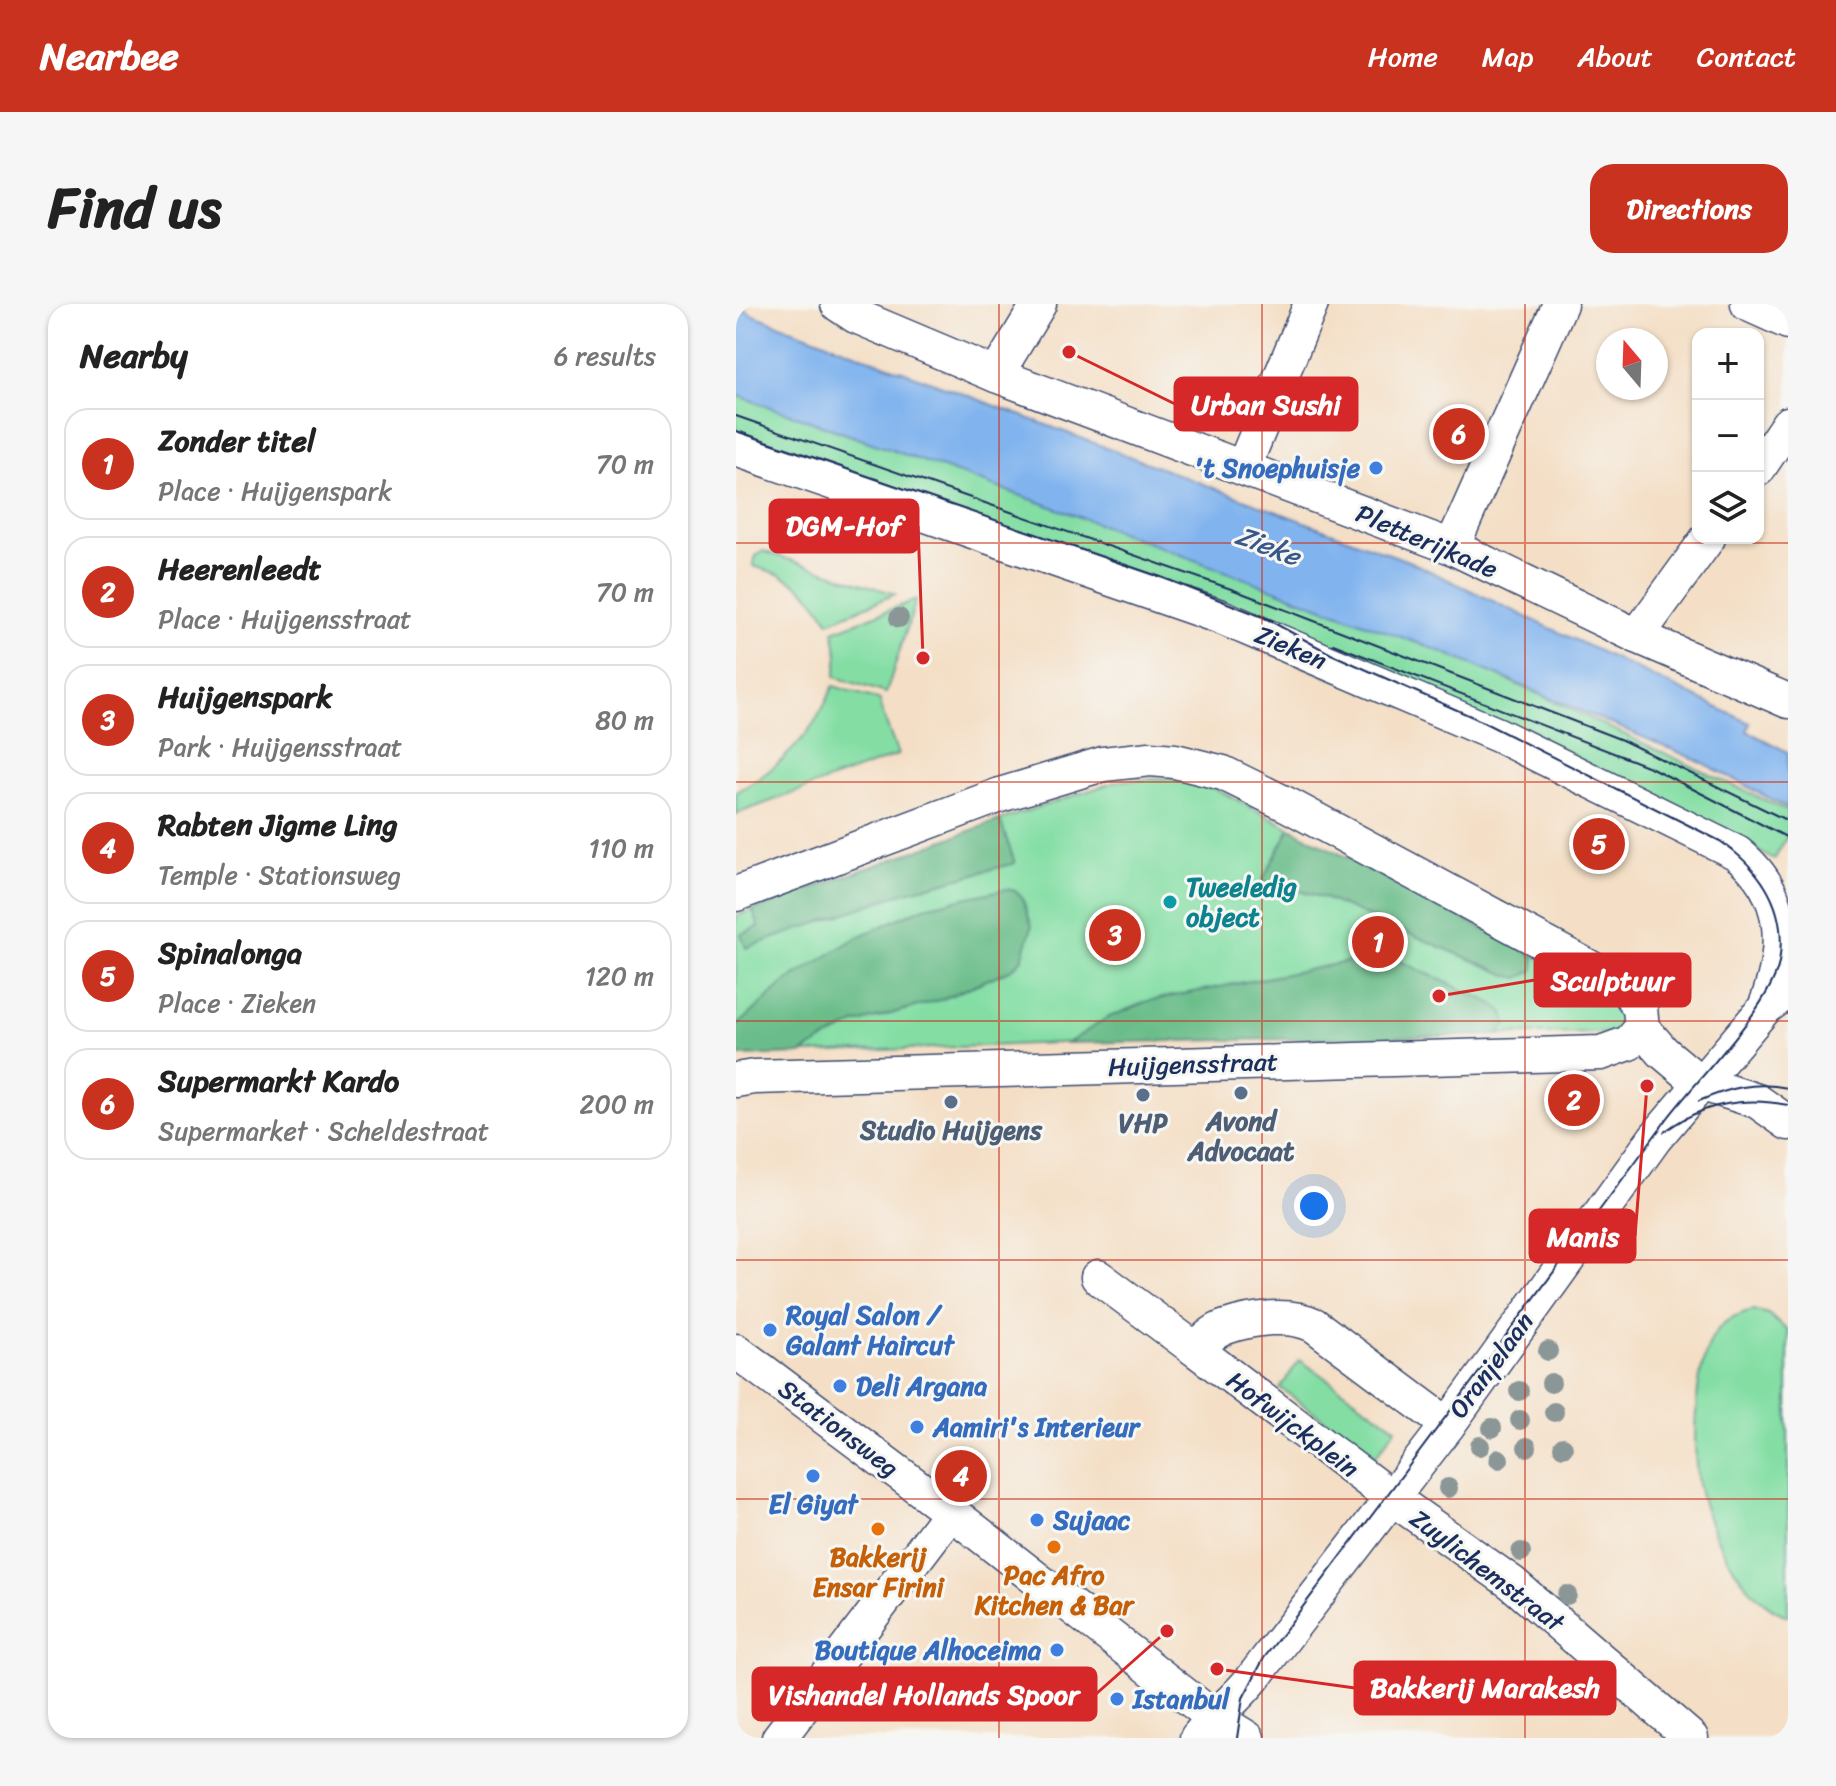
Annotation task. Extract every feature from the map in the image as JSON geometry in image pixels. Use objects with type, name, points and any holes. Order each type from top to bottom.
[{"type":"street","name":"Pletterijkade","points":[[838,304],[856,316],[996,375],[1452,547],[1637,636],[1788,701]]},
{"type":"street","points":[[996,375],[1039,304]]},
{"type":"street","points":[[1243,468],[1311,304]]},
{"type":"street","points":[[1452,547],[1560,304]]},
{"type":"street","points":[[1748,304],[1788,322]]},
{"type":"street","points":[[1764,460],[1788,424]]},
{"type":"street","name":"Zieken","points":[[736,449],[1221,617],[1498,735],[1737,853],[1757,866],[1772,888],[1783,918],[1784,933]]},
{"type":"street","points":[[1637,636],[1704,544]]},
{"type":"street","points":[[736,894],[1000,795],[1103,764],[1150,759],[1175,761],[1223,773],[1290,806],[1626,987],[1640,1008],[1642,1028],[1663,1052],[1700,1083],[1757,1101],[1788,1123]]},
{"type":"street","name":"Oranjelaan","points":[[1205,1728],[1253,1678],[1448,1425],[1655,1138],[1776,999],[1784,933]]},
{"type":"street","name":"Huijgensstraat","points":[[736,1080],[754,1077],[1601,1053],[1629,1043],[1642,1028]]},
{"type":"street","name":"Hofwijckplein","points":[[1098,1277],[1391,1498]]},
{"type":"street","points":[[1195,1349],[1210,1335],[1225,1327],[1281,1317],[1301,1319],[1314,1325],[1448,1425]]},
{"type":"street","name":"Stationsweg","points":[[736,1351],[951,1512],[1205,1728],[1247,1738]]},
{"type":"street","name":"Zuylichemstraat","points":[[1391,1498],[1512,1583],[1691,1738]]},
{"type":"street","points":[[779,1738],[951,1512]]},
{"type":"green space","points":[[736,391],[1335,604],[1433,645],[1788,811],[1788,835],[1774,860],[1741,841],[736,440]]},
{"type":"green space","points":[[763,551],[895,594],[829,622],[814,600],[798,585],[753,566],[756,556]]},
{"type":"green space","points":[[916,600],[886,693],[835,677],[838,655],[833,631]]},
{"type":"green space","points":[[833,686],[880,700],[898,755],[736,814],[736,792],[767,772],[794,748],[817,718]]},
{"type":"green space","points":[[1167,778],[1216,789],[1529,953],[1609,991],[1624,1013],[1621,1025],[1607,1033],[1158,1039],[736,1056],[736,916],[1000,820],[1118,781]]},
{"type":"green space","points":[[1000,820],[1015,863],[903,893],[746,948],[741,934],[759,927],[753,910]]},
{"type":"green space","points":[[1290,828],[1529,953],[1535,959],[1533,971],[1519,978],[1510,976],[1324,898],[1262,881]]},
{"type":"green space","points":[[1006,889],[1022,897],[1032,926],[1022,959],[1012,969],[943,999],[855,1024],[801,1054],[736,1056],[736,1027],[787,981],[856,938],[924,907]]},
{"type":"green space","points":[[1393,958],[1492,1003],[1504,1012],[1507,1024],[1499,1035],[1068,1043],[1107,1018],[1148,1001],[1352,961]]},
{"type":"green space","points":[[1753,1310],[1768,1314],[1788,1331],[1788,1616],[1771,1608],[1741,1578],[1716,1537],[1697,1477],[1697,1402],[1703,1362],[1716,1332],[1723,1324]]},
{"type":"green space","points":[[1300,1360],[1396,1428],[1376,1456],[1280,1388]]},
{"type":"water","name":"Zieke","points":[[736,304],[751,314],[1411,562],[1750,723],[1747,731],[1788,752],[1788,808],[1699,761],[1447,654],[1050,506],[736,395]]},
{"type":"tram line","points":[[736,416],[1234,590],[1622,740],[1788,821]]},
{"type":"tram line","points":[[736,431],[1161,577],[1273,621]]},
{"type":"tram line","points":[[1237,1738],[1243,1698],[1264,1658],[1667,1119],[1747,1022],[1773,981],[1781,944],[1769,893],[1748,865],[1720,841],[1475,718],[1331,654],[1263,617]]},
{"type":"tram line","points":[[1333,644],[1652,768],[1788,838]]},
{"type":"tram line","points":[[1699,1101],[1742,1087],[1764,1085],[1788,1088]]},
{"type":"tram line","points":[[1664,1132],[1693,1115],[1723,1105],[1755,1101],[1788,1105]]},
{"type":"place","name":"Urban Sushi","points":[[1069,352]]},
{"type":"place","name":"Supermarkt Kardo","points":[[1459,434]]},
{"type":"place","name":"'t Snoephuisje","points":[[1376,468]]},
{"type":"place","name":"DGM-Hof","points":[[923,658]]},
{"type":"place","name":"Spinalonga","points":[[1599,844]]},
{"type":"place","name":"Tweeledig object","points":[[1170,902]]},
{"type":"place","name":"Huijgenspark","points":[[1115,935]]},
{"type":"place","name":"Zonder titel","points":[[1378,942]]},
{"type":"place","name":"Sculptuur","points":[[1439,996]]},
{"type":"place","name":"Manis","points":[[1647,1086]]},
{"type":"place","name":"Avond Advocaat","points":[[1241,1093]]},
{"type":"place","name":"VHP","points":[[1143,1095]]},
{"type":"place","name":"Heerenleedt","points":[[1574,1100]]},
{"type":"place","name":"Studio Huijgens","points":[[951,1102]]},
{"type":"place","name":"Royal Salon / Galant Haircut","points":[[770,1330]]},
{"type":"place","name":"Deli Argana","points":[[840,1386]]},
{"type":"place","name":"Aamiri's Interieur","points":[[917,1427]]},
{"type":"place","name":"El Giyat","points":[[813,1476]]},
{"type":"place","name":"Rabten Jigme Ling","points":[[961,1476]]},
{"type":"place","name":"Sujaac","points":[[1037,1520]]},
{"type":"place","name":"Bakkerij Ensar Firini","points":[[878,1529]]},
{"type":"place","name":"Pac Afro Kitchen & Bar","points":[[1054,1547]]},
{"type":"place","name":"Vishandel Hollands Spoor","points":[[1167,1631]]},
{"type":"place","name":"Boutique Alhoceima","points":[[1057,1650]]},
{"type":"place","name":"Bakkerij Marakesh","points":[[1217,1669]]},
{"type":"place","name":"Istanbul","points":[[1117,1699]]}]
